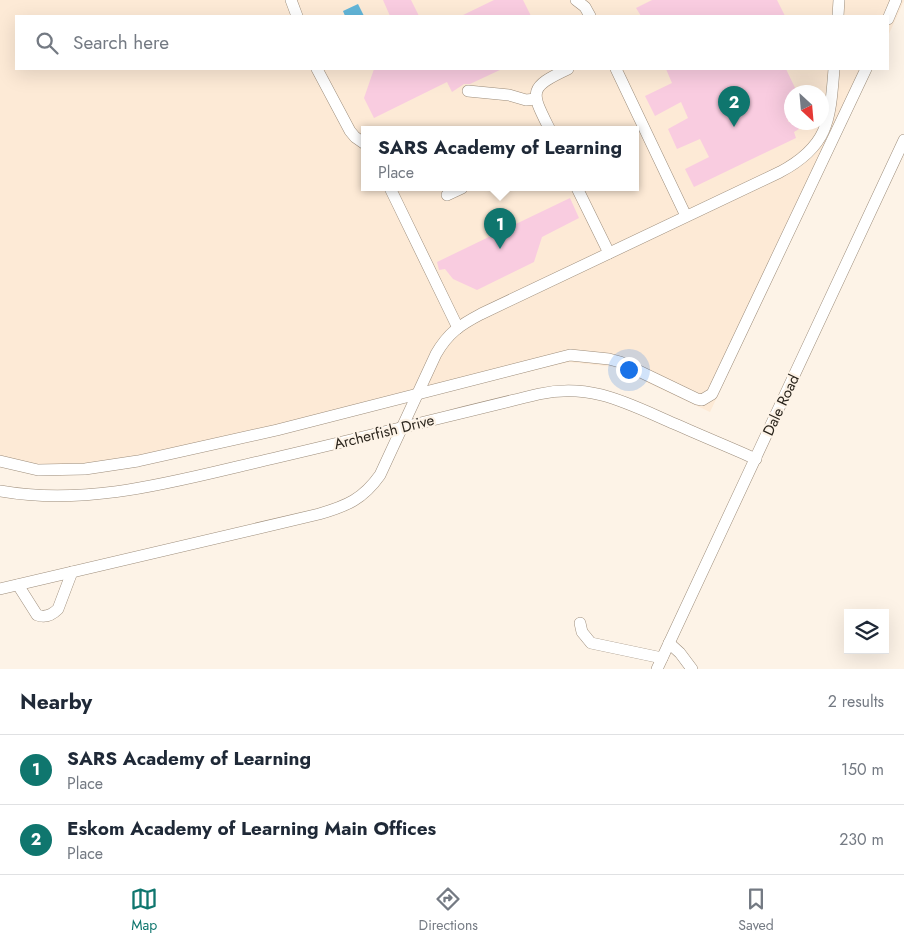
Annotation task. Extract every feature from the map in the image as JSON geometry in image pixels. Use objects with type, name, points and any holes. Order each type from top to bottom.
[{"type":"street","points":[[291,0],[297,15]]},
{"type":"street","points":[[576,0],[589,15]]},
{"type":"street","points":[[838,15],[839,0]]},
{"type":"street","points":[[889,17],[896,0]]},
{"type":"street","points":[[318,70],[350,131],[361,141]]},
{"type":"street","points":[[548,126],[536,99],[540,84],[546,79],[566,70]]},
{"type":"street","points":[[616,70],[686,216]]},
{"type":"street","points":[[0,590],[346,506],[365,493],[380,475],[440,347],[448,336],[481,314],[780,172],[806,156],[821,137],[828,120],[834,70]]},
{"type":"street","points":[[0,462],[38,470],[85,469],[138,461],[277,430],[570,355],[615,361],[697,399],[708,398],[712,394],[866,70]]},
{"type":"street","points":[[468,91],[509,95],[528,100],[536,99]]},
{"type":"street","name":"Dale Road","points":[[657,669],[904,140]]},
{"type":"street","points":[[391,191],[458,328]]},
{"type":"street","points":[[448,195],[456,191]]},
{"type":"street","points":[[578,191],[609,253]]},
{"type":"street","name":"Archerfish Drive","points":[[0,491],[38,496],[66,496],[134,490],[548,392],[584,391],[599,393],[621,400],[756,459]]},
{"type":"street","points":[[18,585],[37,615],[48,616],[58,608],[72,572]]},
{"type":"street","points":[[580,623],[582,632],[592,643],[662,658]]},
{"type":"street","points":[[669,643],[680,653],[692,669]]},
{"type":"shaded area","points":[[0,0],[904,0],[889,34],[889,15],[15,15],[15,70],[872,70],[710,412],[614,367],[569,362],[427,396],[94,470],[0,465]]},
{"type":"water","points":[[358,4],[364,15],[345,15],[343,11]]},
{"type":"building","points":[[383,0],[411,0],[418,15],[390,15]]},
{"type":"building","points":[[494,0],[523,0],[530,15],[463,15]]},
{"type":"building","points":[[652,0],[777,0],[784,15],[640,15],[636,8]]},
{"type":"building","points":[[374,70],[500,70],[470,84],[464,84],[452,92],[447,82],[374,118],[364,98]]},
{"type":"building","points":[[666,70],[786,70],[794,85],[784,85],[784,130],[797,130],[794,132],[796,138],[694,187],[685,169],[709,157],[700,139],[677,149],[668,129],[688,118],[681,102],[655,116],[645,96],[672,83]]},
{"type":"building","points":[[570,198],[579,218],[542,237],[534,262],[477,290],[453,279],[445,269],[439,270],[437,262]]},
{"type":"place","name":"Eskom Academy of Learning Main Offices","points":[[734,127]]},
{"type":"place","name":"SARS Academy of Learning","points":[[500,249]]}]
